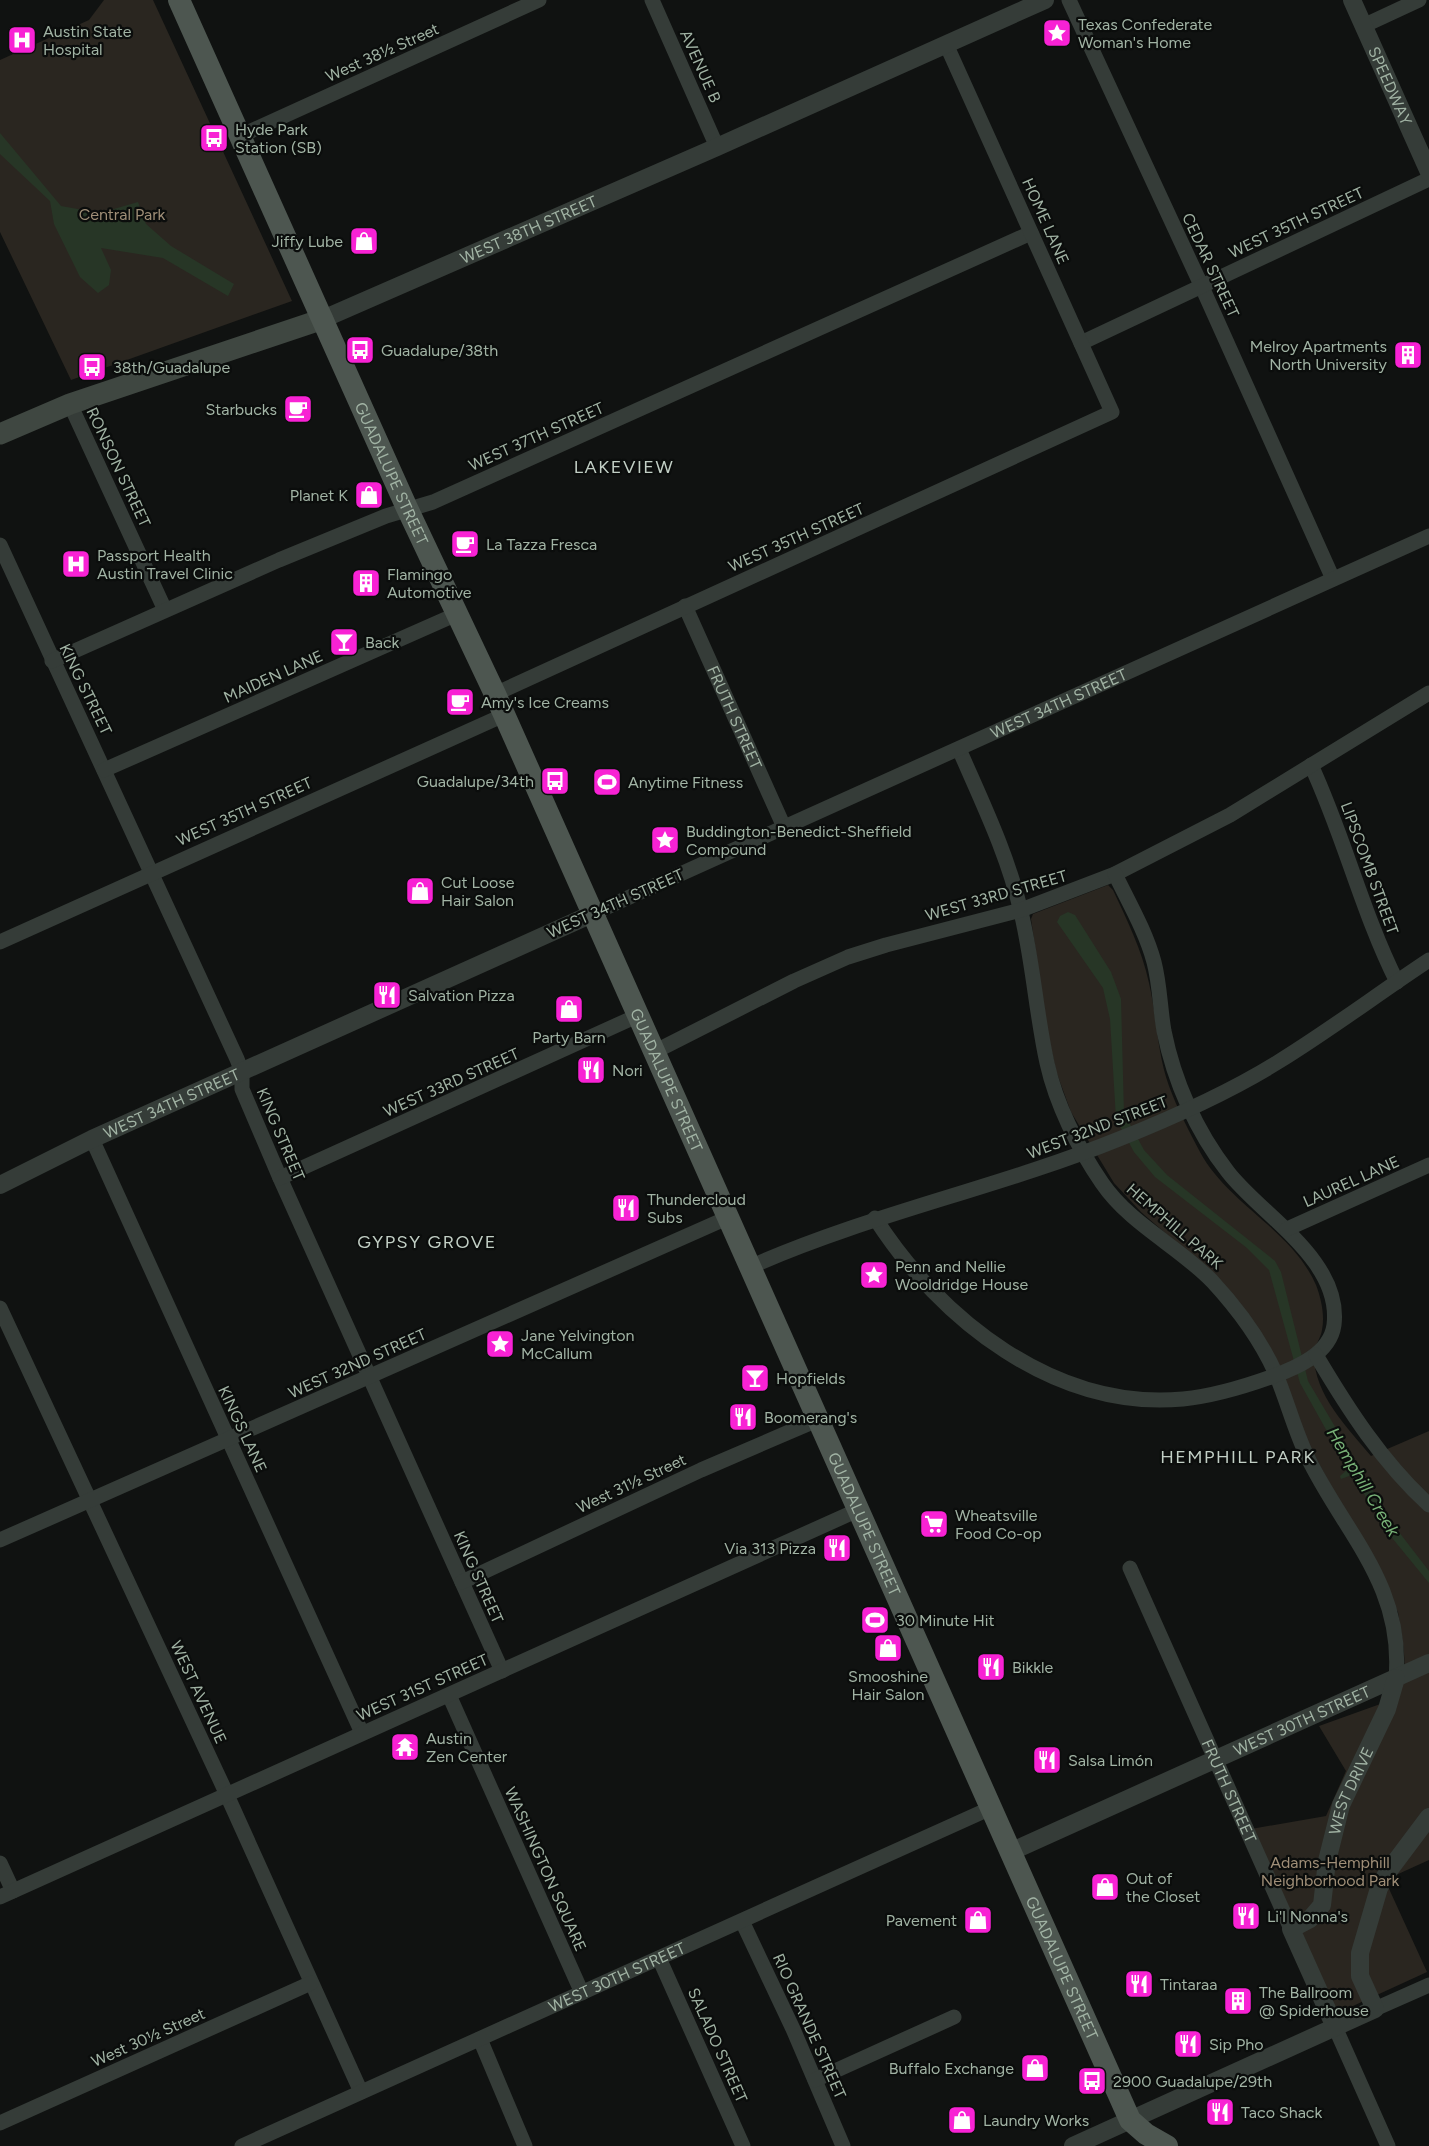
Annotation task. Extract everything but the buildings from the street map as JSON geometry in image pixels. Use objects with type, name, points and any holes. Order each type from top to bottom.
[{"type":"main road","name":"GUADALUPE STREET","points":[[179,0],[407,508],[495,694],[1130,2120],[1146,2134],[1167,2146]]},
{"type":"main road","name":"WEST 38TH STREET","points":[[0,434],[70,404],[323,319]]},
{"type":"street","name":"West 38½ Street","points":[[240,136],[539,0]]},
{"type":"street","name":"AVENUE B","points":[[652,0],[717,147]]},
{"type":"street","name":"WEST 38TH STREET","points":[[323,319],[717,147],[1045,0]]},
{"type":"street","name":"CEDAR STREET","points":[[1068,0],[1202,287],[1333,579]]},
{"type":"street","name":"SPEEDWAY","points":[[1352,0],[1429,172]]},
{"type":"street","points":[[1363,26],[1419,0]]},
{"type":"street","name":"HOME LANE","points":[[946,44],[1112,412]]},
{"type":"street","name":"WEST 35TH STREET","points":[[1081,343],[1429,179]]},
{"type":"street","name":"WEST 37TH STREET","points":[[52,661],[165,610],[407,508],[443,498],[1031,233]]},
{"type":"street","name":"RONSON STREET","points":[[70,404],[165,610]]},
{"type":"street","name":"WEST 35TH STREET","points":[[495,694],[1112,412]]},
{"type":"street","name":"WEST 34TH STREET","points":[[0,1185],[92,1140],[1429,536]]},
{"type":"street","name":"KING STREET","points":[[0,545],[52,661],[152,871],[242,1072],[242,1089],[280,1178],[502,1671]]},
{"type":"street","name":"FRUTH STREET","points":[[685,606],[784,827]]},
{"type":"street","name":"MAIDEN LANE","points":[[104,770],[457,614]]},
{"type":"street","name":"WEST 33RD STREET","points":[[654,1052],[794,981],[848,957],[1021,910],[1069,894],[1115,874],[1188,839],[1429,693]]},
{"type":"street","name":"WEST 35TH STREET","points":[[0,942],[152,871],[504,715]]},
{"type":"street","name":"HEMPHILL PARK","points":[[959,749],[1002,847],[1021,910],[1035,974],[1053,1084],[1084,1153],[1103,1185],[1123,1207],[1212,1281],[1258,1340],[1276,1375],[1307,1456],[1358,1539],[1380,1584],[1396,1637],[1396,1678]]},
{"type":"street","name":"LIPSCOMB STREET","points":[[1311,765],[1331,810],[1367,917],[1397,982]]},
{"type":"street","points":[[875,1218],[916,1277],[941,1302],[1020,1359],[1088,1389],[1121,1397],[1183,1399],[1243,1387],[1276,1375],[1304,1361],[1331,1336],[1334,1310],[1323,1278],[1287,1229],[1254,1202],[1227,1171],[1189,1109],[1173,1065],[1164,1030],[1154,961],[1115,874]]},
{"type":"street","name":"WEST 32ND STREET","points":[[750,1267],[796,1246],[875,1218],[989,1186],[1084,1153],[1189,1109],[1278,1062],[1429,960]]},
{"type":"street","name":"WEST 33RD STREET","points":[[280,1178],[637,1016]]},
{"type":"street","name":"KINGS LANE","points":[[92,1140],[362,1733]]},
{"type":"street","name":"LAUREL LANE","points":[[1287,1229],[1429,1165]]},
{"type":"street","name":"WEST 32ND STREET","points":[[0,1540],[727,1218]]},
{"type":"street","name":"WEST AVENUE","points":[[0,1308],[226,1794],[361,2092]]},
{"type":"street","points":[[1304,1361],[1366,1432],[1393,1468],[1429,1505]]},
{"type":"street","name":"West 31½ Street","points":[[462,1582],[701,1470],[817,1420]]},
{"type":"street","name":"WEST 31ST STREET","points":[[7,1894],[858,1510]]},
{"type":"street","name":"FRUTH STREET","points":[[1130,1568],[1388,2146]]},
{"type":"street","name":"WEST 30TH STREET","points":[[1010,1852],[1429,1663]]},
{"type":"street","name":"WEST DRIVE","points":[[1291,1929],[1310,1919],[1322,1905],[1327,1861],[1341,1805],[1387,1709],[1396,1678]]},
{"type":"street","name":"WASHINGTON SQUARE","points":[[449,1695],[582,1993]]},
{"type":"street","name":"WEST 30TH STREET","points":[[242,2146],[991,1808]]},
{"type":"street","points":[[1375,2009],[1360,1976],[1360,1953],[1379,1888],[1429,1816]]},
{"type":"street","points":[[0,1863],[7,1894]]},
{"type":"street","name":"RIO GRANDE STREET","points":[[742,1921],[843,2146]]},
{"type":"street","name":"SALADO STREET","points":[[659,1958],[743,2146]]},
{"type":"street","name":"West 30½ Street","points":[[0,2123],[311,1983]]},
{"type":"street","points":[[1073,2146],[1429,1985]]},
{"type":"street","points":[[815,2080],[954,2017]]},
{"type":"street","points":[[480,2039],[525,2146]]},
{"type":"green space","name":"Central Park","points":[[104,0],[153,0],[292,301],[71,380],[0,232],[0,60],[89,20]]},
{"type":"green space","name":"Adams-Hemphill Neighborhood Park","points":[[1108,885],[1113,890],[1134,935],[1152,996],[1165,1073],[1176,1103],[1200,1152],[1227,1187],[1292,1248],[1316,1285],[1323,1318],[1314,1355],[1320,1384],[1326,1397],[1371,1456],[1429,1431],[1429,1860],[1385,1880],[1427,1972],[1342,2011],[1329,2003],[1251,1829],[1326,1816],[1346,1771],[1319,1726],[1397,1698],[1405,1667],[1398,1612],[1223,1283],[1141,1212],[1114,1183],[1071,1112],[1056,1071],[1048,1034],[1031,919],[1033,914]]},
{"type":"water","points":[[0,133],[61,206],[100,213],[138,202],[146,224],[171,246],[234,284],[228,296],[163,258],[101,248],[111,270],[109,285],[98,293],[80,277],[54,224],[50,201],[0,154]]},
{"type":"water","name":"Hemphill Creek","points":[[1068,912],[1075,915],[1111,972],[1121,999],[1124,1113],[1144,1150],[1167,1175],[1275,1261],[1281,1272],[1308,1381],[1392,1523],[1429,1571],[1429,1583],[1393,1539],[1352,1475],[1341,1479],[1340,1476],[1348,1469],[1300,1383],[1269,1270],[1247,1248],[1155,1177],[1134,1152],[1116,1119],[1110,1019],[1103,988],[1057,922],[1060,916]]},
{"type":"place","name":"Texas Confederate Woman's Home","points":[[1057,33]]},
{"type":"place","name":"Austin State Hospital","points":[[22,40]]},
{"type":"place","name":"Hyde Park Station (SB)","points":[[214,138]]},
{"type":"place","name":"Jiffy Lube","points":[[364,241]]},
{"type":"place","name":"Guadalupe/38th","points":[[360,350]]},
{"type":"place","name":"Melroy Apartments North University","points":[[1408,355]]},
{"type":"place","name":"38th/Guadalupe","points":[[92,367]]},
{"type":"place","name":"Starbucks","points":[[298,409]]},
{"type":"place","name":"Planet K","points":[[369,495]]},
{"type":"place","name":"La Tazza Fresca","points":[[465,544]]},
{"type":"place","name":"Passport Health Austin Travel Clinic","points":[[76,564]]},
{"type":"place","name":"Flamingo Automotive","points":[[366,583]]},
{"type":"place","name":"Back","points":[[344,642]]},
{"type":"place","name":"Amy's Ice Creams","points":[[460,702]]},
{"type":"place","name":"Guadalupe/34th","points":[[555,781]]},
{"type":"place","name":"Anytime Fitness","points":[[607,782]]},
{"type":"place","name":"Buddington-Benedict-Sheffield Compound","points":[[665,840]]},
{"type":"place","name":"Cut Loose Hair Salon","points":[[420,891]]},
{"type":"place","name":"Salvation Pizza","points":[[387,995]]},
{"type":"place","name":"Party Barn","points":[[569,1009]]},
{"type":"place","name":"Nori","points":[[591,1070]]},
{"type":"place","name":"Thundercloud Subs","points":[[626,1208]]},
{"type":"place","name":"Penn and Nellie Wooldridge House","points":[[874,1275]]},
{"type":"place","name":"Jane Yelvington McCallum","points":[[500,1344]]},
{"type":"place","name":"Hopfields","points":[[755,1378]]},
{"type":"place","name":"Boomerang's","points":[[743,1417]]},
{"type":"place","name":"Wheatsville Food Co-op","points":[[934,1524]]},
{"type":"place","name":"Via 313 Pizza","points":[[837,1548]]},
{"type":"place","name":"30 Minute Hit","points":[[875,1620]]},
{"type":"place","name":"Smooshine Hair Salon","points":[[888,1648]]},
{"type":"place","name":"Bikkle","points":[[991,1667]]},
{"type":"place","name":"Austin Zen Center","points":[[405,1747]]},
{"type":"place","name":"Salsa Limón","points":[[1047,1760]]},
{"type":"place","name":"Out of the Closet","points":[[1105,1887]]},
{"type":"place","name":"Li'l Nonna's","points":[[1246,1916]]},
{"type":"place","name":"Pavement","points":[[978,1920]]},
{"type":"place","name":"Tintaraa","points":[[1139,1984]]},
{"type":"place","name":"The Ballroom @ Spiderhouse","points":[[1238,2001]]},
{"type":"place","name":"Sip Pho","points":[[1188,2044]]},
{"type":"place","name":"Buffalo Exchange","points":[[1035,2068]]},
{"type":"place","name":"2900 Guadalupe/29th","points":[[1092,2081]]},
{"type":"place","name":"Taco Shack","points":[[1220,2112]]},
{"type":"place","name":"Laundry Works","points":[[962,2120]]},
{"type":"district","name":"LAKEVIEW","points":[[624,467]]},
{"type":"district","name":"GYPSY GROVE","points":[[427,1242]]},
{"type":"district","name":"HEMPHILL PARK","points":[[1238,1457]]}]
